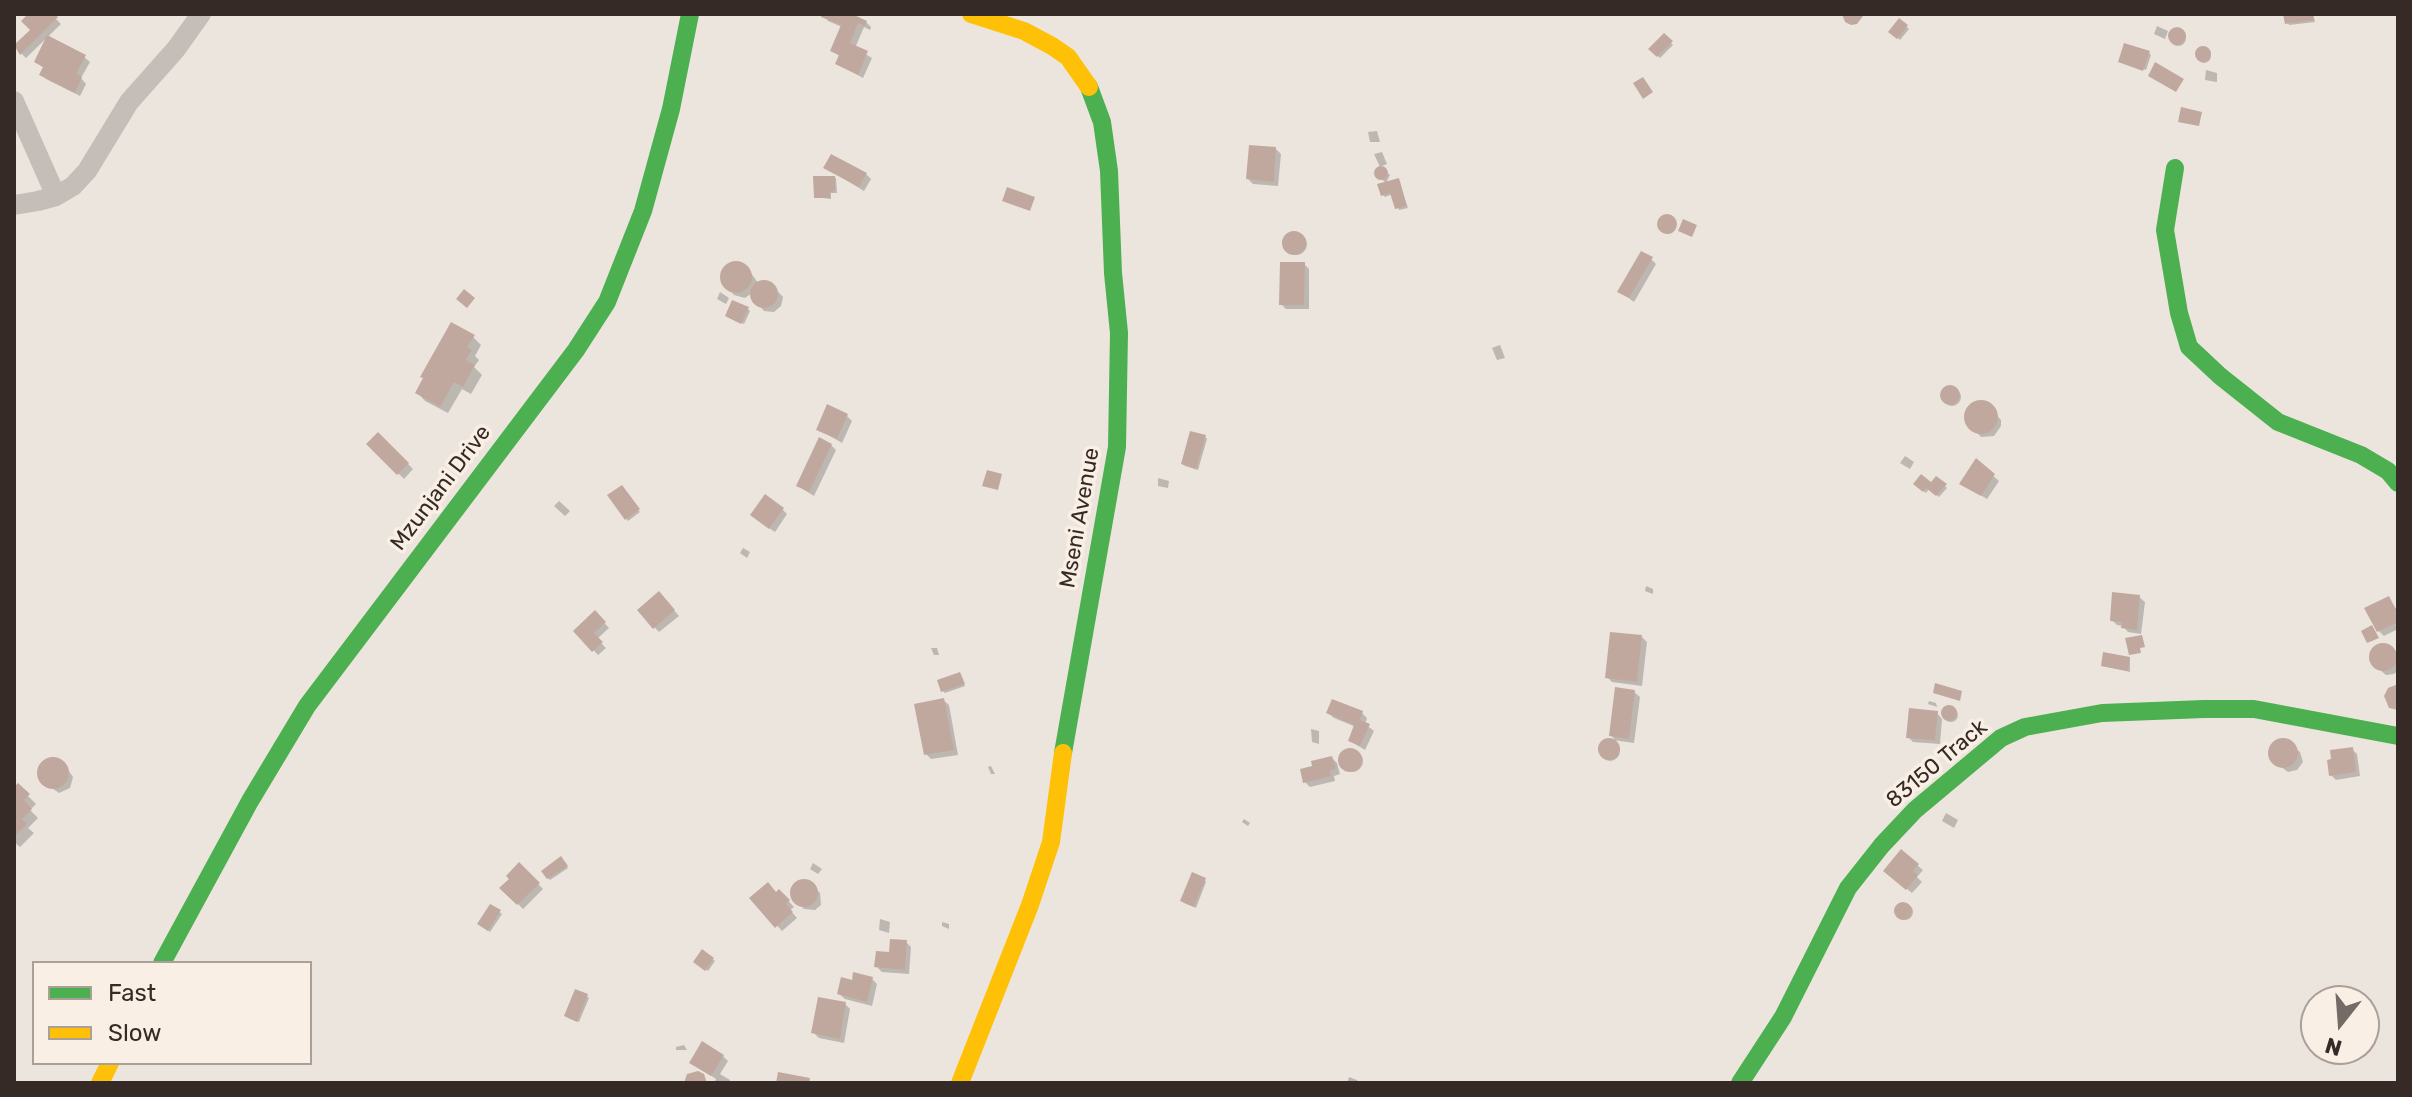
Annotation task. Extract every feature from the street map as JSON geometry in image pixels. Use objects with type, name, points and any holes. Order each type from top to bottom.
[{"type":"street","points":[[14,205],[56,196],[73,186],[87,171],[129,102],[176,49],[201,14]]},
{"type":"street","name":"Mzunjani Drive","points":[[163,961],[250,801],[307,706],[568,361],[607,302],[643,211],[671,109],[690,14]]},
{"type":"street","name":"Mseni Avenue","points":[[960,1083],[1030,905],[1051,842],[1058,784],[1117,447],[1119,377],[1109,171],[1095,98],[1068,57],[1052,46],[1024,31],[971,14]]},
{"type":"street","points":[[14,101],[56,196]]},
{"type":"street","points":[[2175,168],[2165,230],[2179,313],[2189,347],[2278,422],[2361,455],[2388,471],[2398,483]]},
{"type":"street","name":"83150 Track","points":[[1740,1083],[1783,1017],[1848,888],[1915,810],[2001,738],[2025,727],[2088,714],[2204,709],[2254,709],[2398,736]]},
{"type":"street","points":[[100,1083],[109,1065]]},
{"type":"building","points":[[28,14],[54,14],[58,17],[20,55],[14,45],[30,30],[21,21]]},
{"type":"building","points":[[822,14],[852,14],[867,21],[865,26],[858,23],[850,43],[868,51],[858,75],[835,64],[839,55],[830,51],[841,25],[821,17]]},
{"type":"building","points":[[1842,14],[1863,16],[1857,24],[1851,25],[1845,22]]},
{"type":"building","points":[[2283,14],[2313,14],[2314,20],[2285,24]]},
{"type":"building","points":[[1899,18],[1908,25],[1897,39],[1888,32]]},
{"type":"building","points":[[2173,27],[2181,27],[2186,36],[2184,43],[2173,45],[2168,40],[2168,32]]},
{"type":"building","points":[[1664,33],[1673,41],[1657,57],[1648,49]]},
{"type":"building","points":[[47,35],[86,55],[76,74],[82,77],[75,93],[39,75],[43,67],[34,62]]},
{"type":"building","points":[[2124,43],[2150,51],[2143,71],[2118,62]]},
{"type":"building","points":[[2200,46],[2206,46],[2211,54],[2209,60],[2200,62],[2195,57],[2195,51]]},
{"type":"building","points":[[2155,62],[2184,79],[2176,92],[2148,76]]},
{"type":"building","points":[[1643,77],[1653,92],[1643,99],[1633,83]]},
{"type":"building","points":[[2181,107],[2202,112],[2199,126],[2178,122]]},
{"type":"building","points":[[1249,145],[1276,147],[1274,182],[1246,179]]},
{"type":"building","points":[[831,154],[867,173],[859,187],[823,168]]},
{"type":"building","points":[[1381,166],[1388,173],[1381,180],[1374,173]]},
{"type":"building","points":[[813,176],[835,176],[835,191],[830,192],[830,198],[814,198]]},
{"type":"building","points":[[1399,178],[1407,206],[1395,209],[1390,193],[1381,196],[1377,184]]},
{"type":"building","points":[[1007,187],[1035,197],[1030,211],[1002,201]]},
{"type":"building","points":[[1667,214],[1674,217],[1677,224],[1674,231],[1667,234],[1660,231],[1657,224],[1660,217]]},
{"type":"building","points":[[1683,219],[1697,225],[1692,237],[1678,231]]},
{"type":"building","points":[[1294,231],[1303,234],[1306,243],[1303,252],[1294,255],[1285,252],[1282,243],[1285,234]]},
{"type":"building","points":[[1641,251],[1653,257],[1629,298],[1617,292]]},
{"type":"building","points":[[736,261],[747,266],[752,277],[747,288],[736,293],[725,288],[720,277],[725,266]]},
{"type":"building","points":[[1280,262],[1305,262],[1304,305],[1279,305]]},
{"type":"building","points":[[764,280],[774,284],[778,294],[774,304],[764,308],[754,304],[750,294],[754,284]]},
{"type":"building","points":[[464,289],[475,298],[467,308],[456,299]]},
{"type":"building","points":[[732,300],[749,307],[741,324],[725,316]]},
{"type":"building","points":[[451,322],[475,335],[467,347],[472,350],[466,360],[475,365],[463,387],[454,382],[440,407],[415,393],[423,378],[420,377]]},
{"type":"building","points":[[1946,385],[1954,385],[1960,395],[1954,405],[1946,405],[1940,399],[1940,391]]},
{"type":"building","points":[[1981,400],[1993,405],[1998,417],[1993,429],[1981,434],[1969,429],[1964,417],[1969,405]]},
{"type":"building","points":[[827,404],[848,414],[837,439],[816,430]]},
{"type":"building","points":[[1190,431],[1206,435],[1196,469],[1181,464]]},
{"type":"building","points":[[378,432],[409,463],[397,475],[366,444]]},
{"type":"building","points":[[819,437],[832,444],[809,492],[796,486]]},
{"type":"building","points":[[1976,458],[1995,474],[1981,496],[1959,484]]},
{"type":"building","points":[[987,470],[1002,474],[998,490],[982,486]]},
{"type":"building","points":[[1921,474],[1931,482],[1936,476],[1947,484],[1936,496],[1926,488],[1923,492],[1913,484]]},
{"type":"building","points":[[622,485],[640,509],[625,520],[607,495]]},
{"type":"building","points":[[765,494],[784,508],[769,529],[750,515]]},
{"type":"building","points":[[659,591],[675,610],[653,629],[637,610]]},
{"type":"building","points":[[2112,592],[2140,595],[2137,630],[2121,628],[2122,622],[2110,621]]},
{"type":"building","points":[[2389,596],[2398,622],[2377,632],[2364,608]]},
{"type":"building","points":[[595,610],[606,622],[594,633],[603,642],[592,652],[573,631]]},
{"type":"building","points":[[2372,625],[2379,638],[2367,643],[2361,631]]},
{"type":"building","points":[[1610,632],[1642,635],[1637,682],[1605,678]]},
{"type":"building","points":[[2142,635],[2145,647],[2140,648],[2141,653],[2129,655],[2125,638]]},
{"type":"building","points":[[2383,643],[2393,647],[2397,657],[2393,667],[2383,671],[2373,667],[2369,657],[2373,647]]},
{"type":"building","points":[[2103,652],[2130,657],[2128,671],[2101,666]]},
{"type":"building","points":[[960,672],[965,684],[941,692],[937,680]]},
{"type":"building","points":[[1935,683],[1962,691],[1960,701],[1933,693]]},
{"type":"building","points":[[2398,684],[2398,710],[2389,708],[2384,696],[2388,688]]},
{"type":"building","points":[[1615,687],[1635,690],[1629,739],[1609,736]]},
{"type":"building","points":[[944,698],[954,750],[924,755],[914,704]]},
{"type":"building","points":[[1332,699],[1363,711],[1360,720],[1370,724],[1360,746],[1348,741],[1354,725],[1326,713]]},
{"type":"building","points":[[1949,705],[1955,707],[1955,719],[1949,721],[1943,719],[1941,713],[1943,707]]},
{"type":"building","points":[[1909,708],[1938,711],[1935,740],[1906,738]]},
{"type":"building","points":[[1609,738],[1617,741],[1620,749],[1617,757],[1609,760],[1601,757],[1598,749],[1601,741]]},
{"type":"building","points":[[2283,738],[2294,742],[2298,753],[2294,764],[2283,768],[2272,764],[2268,753],[2272,742]]},
{"type":"building","points":[[2353,747],[2356,772],[2329,776],[2327,760],[2331,759],[2330,750]]},
{"type":"building","points":[[1350,748],[1361,755],[1362,760],[1355,771],[1350,772],[1339,765],[1338,760],[1345,749]]},
{"type":"building","points":[[1332,756],[1336,769],[1330,771],[1331,776],[1303,783],[1300,769],[1312,766],[1311,761]]},
{"type":"building","points":[[53,757],[64,762],[69,773],[64,784],[53,789],[42,784],[37,773],[42,762]]},
{"type":"building","points":[[18,783],[30,794],[24,800],[32,809],[22,819],[27,824],[14,837],[14,787]]},
{"type":"building","points":[[1901,849],[1919,864],[1913,871],[1918,875],[1906,890],[1883,871]]},
{"type":"building","points":[[561,856],[568,866],[547,879],[541,871]]},
{"type":"building","points":[[519,862],[540,883],[517,905],[499,888],[509,879],[506,876]]},
{"type":"building","points":[[1192,872],[1206,878],[1194,907],[1180,901]]},
{"type":"building","points":[[804,879],[814,883],[818,893],[814,903],[804,907],[794,903],[790,893],[794,883]]},
{"type":"building","points":[[768,882],[776,892],[779,889],[790,900],[786,904],[793,912],[775,928],[749,898]]},
{"type":"building","points":[[1903,902],[1912,911],[1903,920],[1894,911]]},
{"type":"building","points":[[490,904],[501,910],[488,931],[477,924]]},
{"type":"building","points":[[890,939],[907,940],[905,970],[874,967],[876,951],[889,952]]},
{"type":"building","points":[[702,949],[714,958],[705,971],[693,962]]},
{"type":"building","points":[[853,972],[873,977],[867,1002],[837,994],[841,977],[852,980]]},
{"type":"building","points":[[575,989],[588,994],[577,1022],[564,1016]]},
{"type":"building","points":[[818,997],[846,1002],[840,1039],[811,1033]]},
{"type":"building","points":[[702,1041],[724,1055],[711,1076],[689,1063]]},
{"type":"building","points":[[698,1071],[704,1074],[707,1083],[684,1083],[687,1074]]},
{"type":"building","points":[[778,1072],[810,1078],[809,1083],[776,1083]]},
{"type":"traffic: fast","points":[[163,961],[250,801],[307,706],[576,350],[607,302],[643,211],[671,109],[690,14]]},
{"type":"traffic: fast","points":[[1063,753],[1117,447],[1119,333],[1109,171],[1102,122],[1089,87]]},
{"type":"traffic: fast","points":[[2175,168],[2165,230],[2179,313],[2189,347],[2278,422],[2361,455],[2388,471],[2398,483]]},
{"type":"traffic: fast","points":[[1740,1083],[1783,1017],[1848,888],[1915,810],[2001,738],[2025,727],[2102,713],[2204,709],[2254,709],[2398,736]]},
{"type":"traffic: slow","points":[[971,14],[1024,31],[1052,46],[1068,57],[1089,87]]},
{"type":"traffic: slow","points":[[960,1083],[1030,905],[1051,842],[1063,753]]},
{"type":"traffic: slow","points":[[100,1083],[109,1065]]}]
